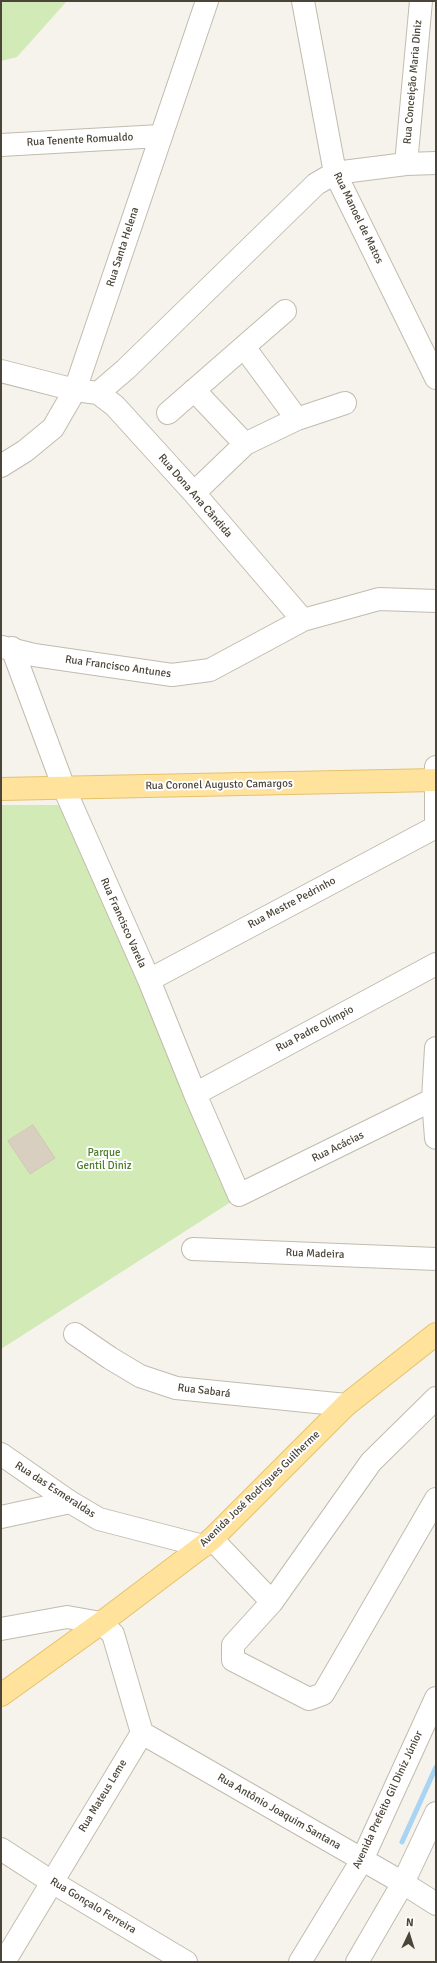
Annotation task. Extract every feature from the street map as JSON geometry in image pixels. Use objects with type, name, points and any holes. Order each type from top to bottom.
[{"type":"main road","name":"Rua Coronel Augusto Camargos","points":[[1,789],[436,776]]},
{"type":"main road","name":"Avenida José Rodrigues Guilherme","points":[[1,1695],[101,1623],[207,1542],[346,1405],[436,1334]]},
{"type":"street","name":"Rua Santa Helena","points":[[1,466],[25,451],[53,428],[75,390],[207,1]]},
{"type":"street","name":"Rua Manoel de Matos","points":[[304,1],[335,173],[436,378]]},
{"type":"street","name":"Rua Conceição Maria Diniz","points":[[406,164],[421,1]]},
{"type":"street","name":"Rua Tenente Romualdo","points":[[1,145],[160,136]]},
{"type":"street","points":[[98,393],[126,369],[316,184],[335,173],[406,164],[436,163]]},
{"type":"street","points":[[168,413],[285,311]]},
{"type":"street","points":[[244,347],[297,419]]},
{"type":"street","name":"Rua Dona Ana Cândida","points":[[1,371],[75,390],[98,393],[115,406],[194,493],[303,620]]},
{"type":"street","points":[[194,390],[245,444]]},
{"type":"street","points":[[194,493],[245,444],[297,419],[345,403]]},
{"type":"street","name":"Rua Francisco Antunes","points":[[6,648],[34,655],[172,675],[210,670],[303,620],[379,599],[436,601]]},
{"type":"street","name":"Rua Francisco Varela","points":[[6,648],[64,788],[148,980],[239,1195]]},
{"type":"street","points":[[436,776],[436,828]]},
{"type":"street","name":"Rua Mestre Pedrinho","points":[[148,980],[436,828]]},
{"type":"street","name":"Rua Padre Olímpio","points":[[195,1094],[436,964]]},
{"type":"street","points":[[436,1048],[434,1099],[436,1138]]},
{"type":"street","name":"Rua Acácias","points":[[239,1195],[434,1099]]},
{"type":"street","name":"Rua Madeira","points":[[193,1249],[436,1259]]},
{"type":"street","name":"Rua Sabará","points":[[75,1334],[140,1376],[176,1388],[346,1405]]},
{"type":"street","points":[[436,1398],[371,1462],[272,1602],[233,1645],[233,1660],[309,1698],[323,1694],[436,1499]]},
{"type":"street","name":"Rua das Esmeraldas","points":[[1,1454],[70,1502],[99,1519],[207,1542]]},
{"type":"street","points":[[1,1517],[70,1502]]},
{"type":"street","points":[[207,1542],[272,1602]]},
{"type":"street","points":[[1,1629],[67,1617],[101,1623],[113,1634],[142,1733]]},
{"type":"street","name":"Avenida Prefeito Gil Diniz Júnior","points":[[300,1962],[362,1860],[436,1698]]},
{"type":"street","name":"Rua Antônio Joaquim Santana","points":[[142,1733],[403,1883],[436,1904]]},
{"type":"street","name":"Rua Mateus Leme","points":[[4,1962],[142,1733]]},
{"type":"street","points":[[358,1962],[403,1883],[436,1813]]},
{"type":"street","name":"Rua Gonçalo Ferreira","points":[[1,1849],[52,1882],[186,1962]]},
{"type":"green space","points":[[1,1],[67,1],[17,57],[1,61]]},
{"type":"green space","name":"Parque Gentil Diniz","points":[[1,805],[66,805],[234,1200],[1,1349]]},
{"type":"building","points":[[33,1125],[55,1158],[30,1174],[8,1141]]},
{"type":"waterway","points":[[402,1842],[436,1767]]}]
